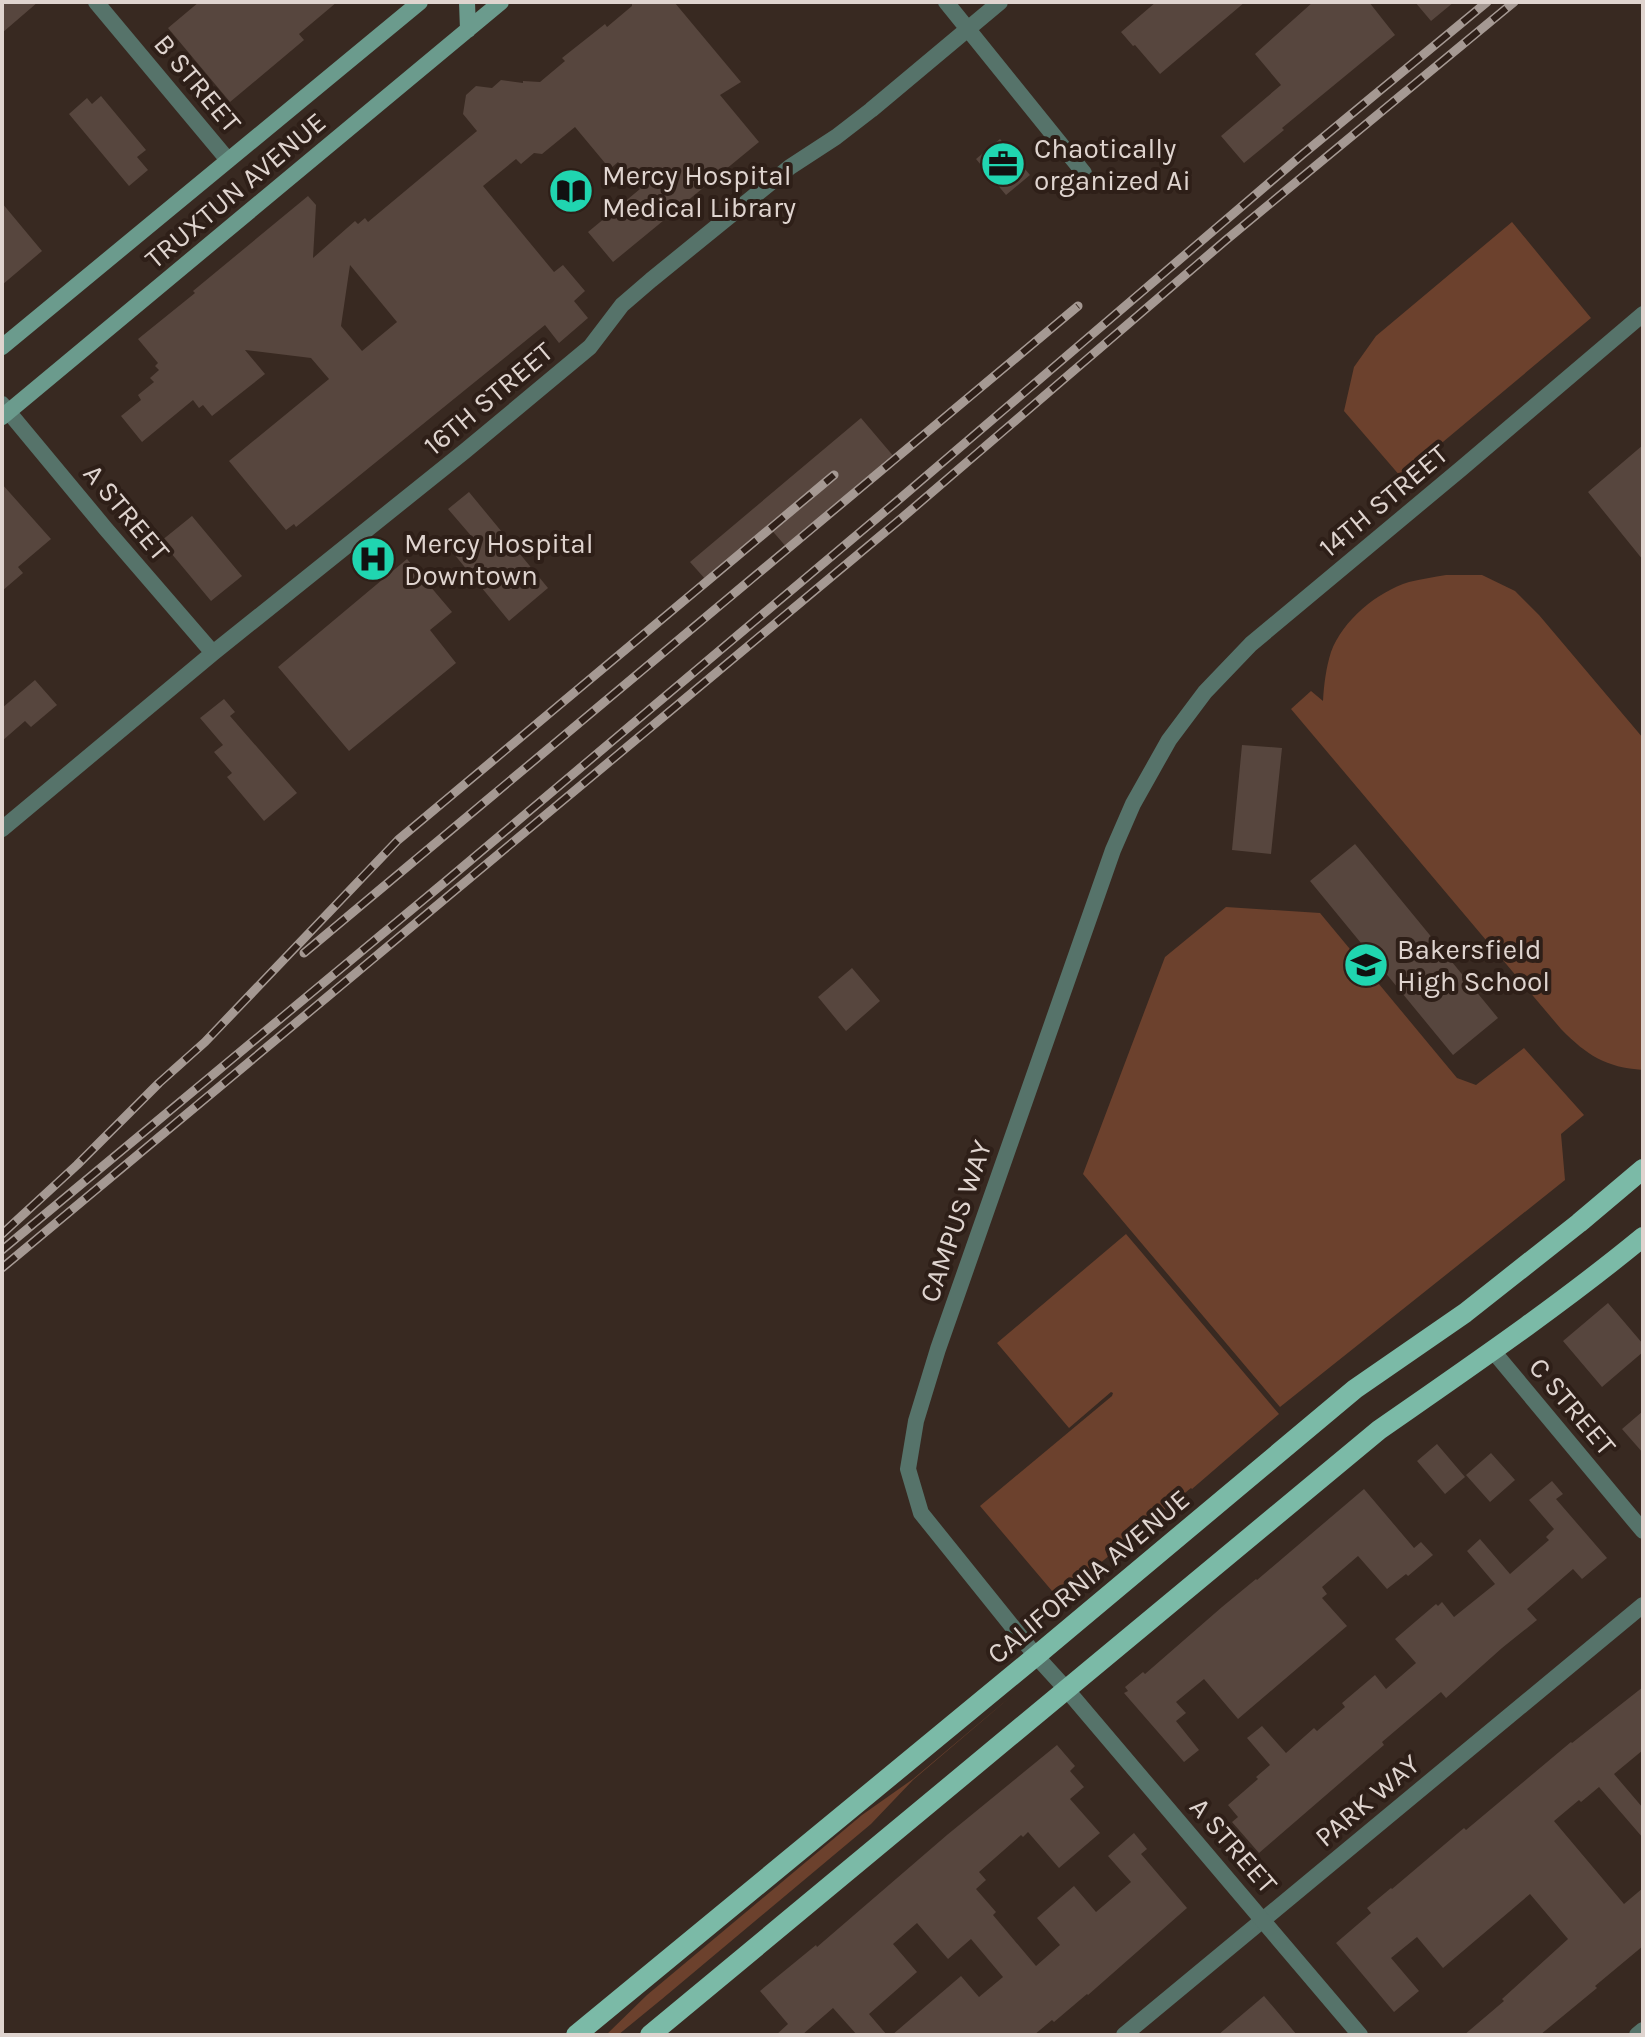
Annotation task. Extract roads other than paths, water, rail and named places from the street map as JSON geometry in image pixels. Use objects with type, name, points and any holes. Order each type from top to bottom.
[{"type":"main road","name":"TRUXTUN AVENUE","points":[[2,347],[420,2]]},
{"type":"main road","points":[[467,2],[468,30]]},
{"type":"main road","name":"TRUXTUN AVENUE","points":[[4,411],[501,2]]},
{"type":"main road","name":"CALIFORNIA AVENUE","points":[[576,2035],[1355,1389],[1465,1313],[1643,1169]]},
{"type":"main road","points":[[650,2035],[1379,1430],[1493,1351],[1643,1237]]},
{"type":"street","name":"B STREET","points":[[96,2],[228,160]]},
{"type":"street","points":[[946,2],[1084,173]]},
{"type":"street","name":"16TH STREET","points":[[2,829],[590,347],[622,305],[662,271],[790,167],[871,110],[1000,2]]},
{"type":"street","name":"14TH STREET","points":[[1169,740],[1205,692],[1251,644],[1643,314]]},
{"type":"street","name":"A STREET","points":[[4,411],[213,653]]},
{"type":"street","name":"CAMPUS WAY","points":[[1067,1690],[921,1513],[908,1469],[916,1421],[938,1349],[1113,850],[1133,804],[1169,740]]},
{"type":"street","name":"C STREET","points":[[1493,1351],[1643,1531]]},
{"type":"street","name":"PARK WAY","points":[[1124,2035],[1643,1605]]},
{"type":"street","name":"A STREET","points":[[1067,1690],[1360,2035]]},
{"type":"street","points":[[1637,2035],[1643,2030]]},
{"type":"railway","points":[[2,1250],[446,881],[1303,154],[1487,2]]},
{"type":"railway","points":[[2,1268],[903,517],[1226,240],[1514,2]]},
{"type":"railway","points":[[304,953],[1078,306]]},
{"type":"railway","points":[[2,1234],[205,1042],[398,840],[834,475]]},
{"type":"place","name":"Chaotically organized Ai","points":[[1003,164]]},
{"type":"place","name":"Mercy Hospital Medical Library","points":[[571,191]]},
{"type":"place","name":"Mercy Hospital Downtown","points":[[373,559]]},
{"type":"place","name":"Bakersfield High School","points":[[1366,965]]}]
